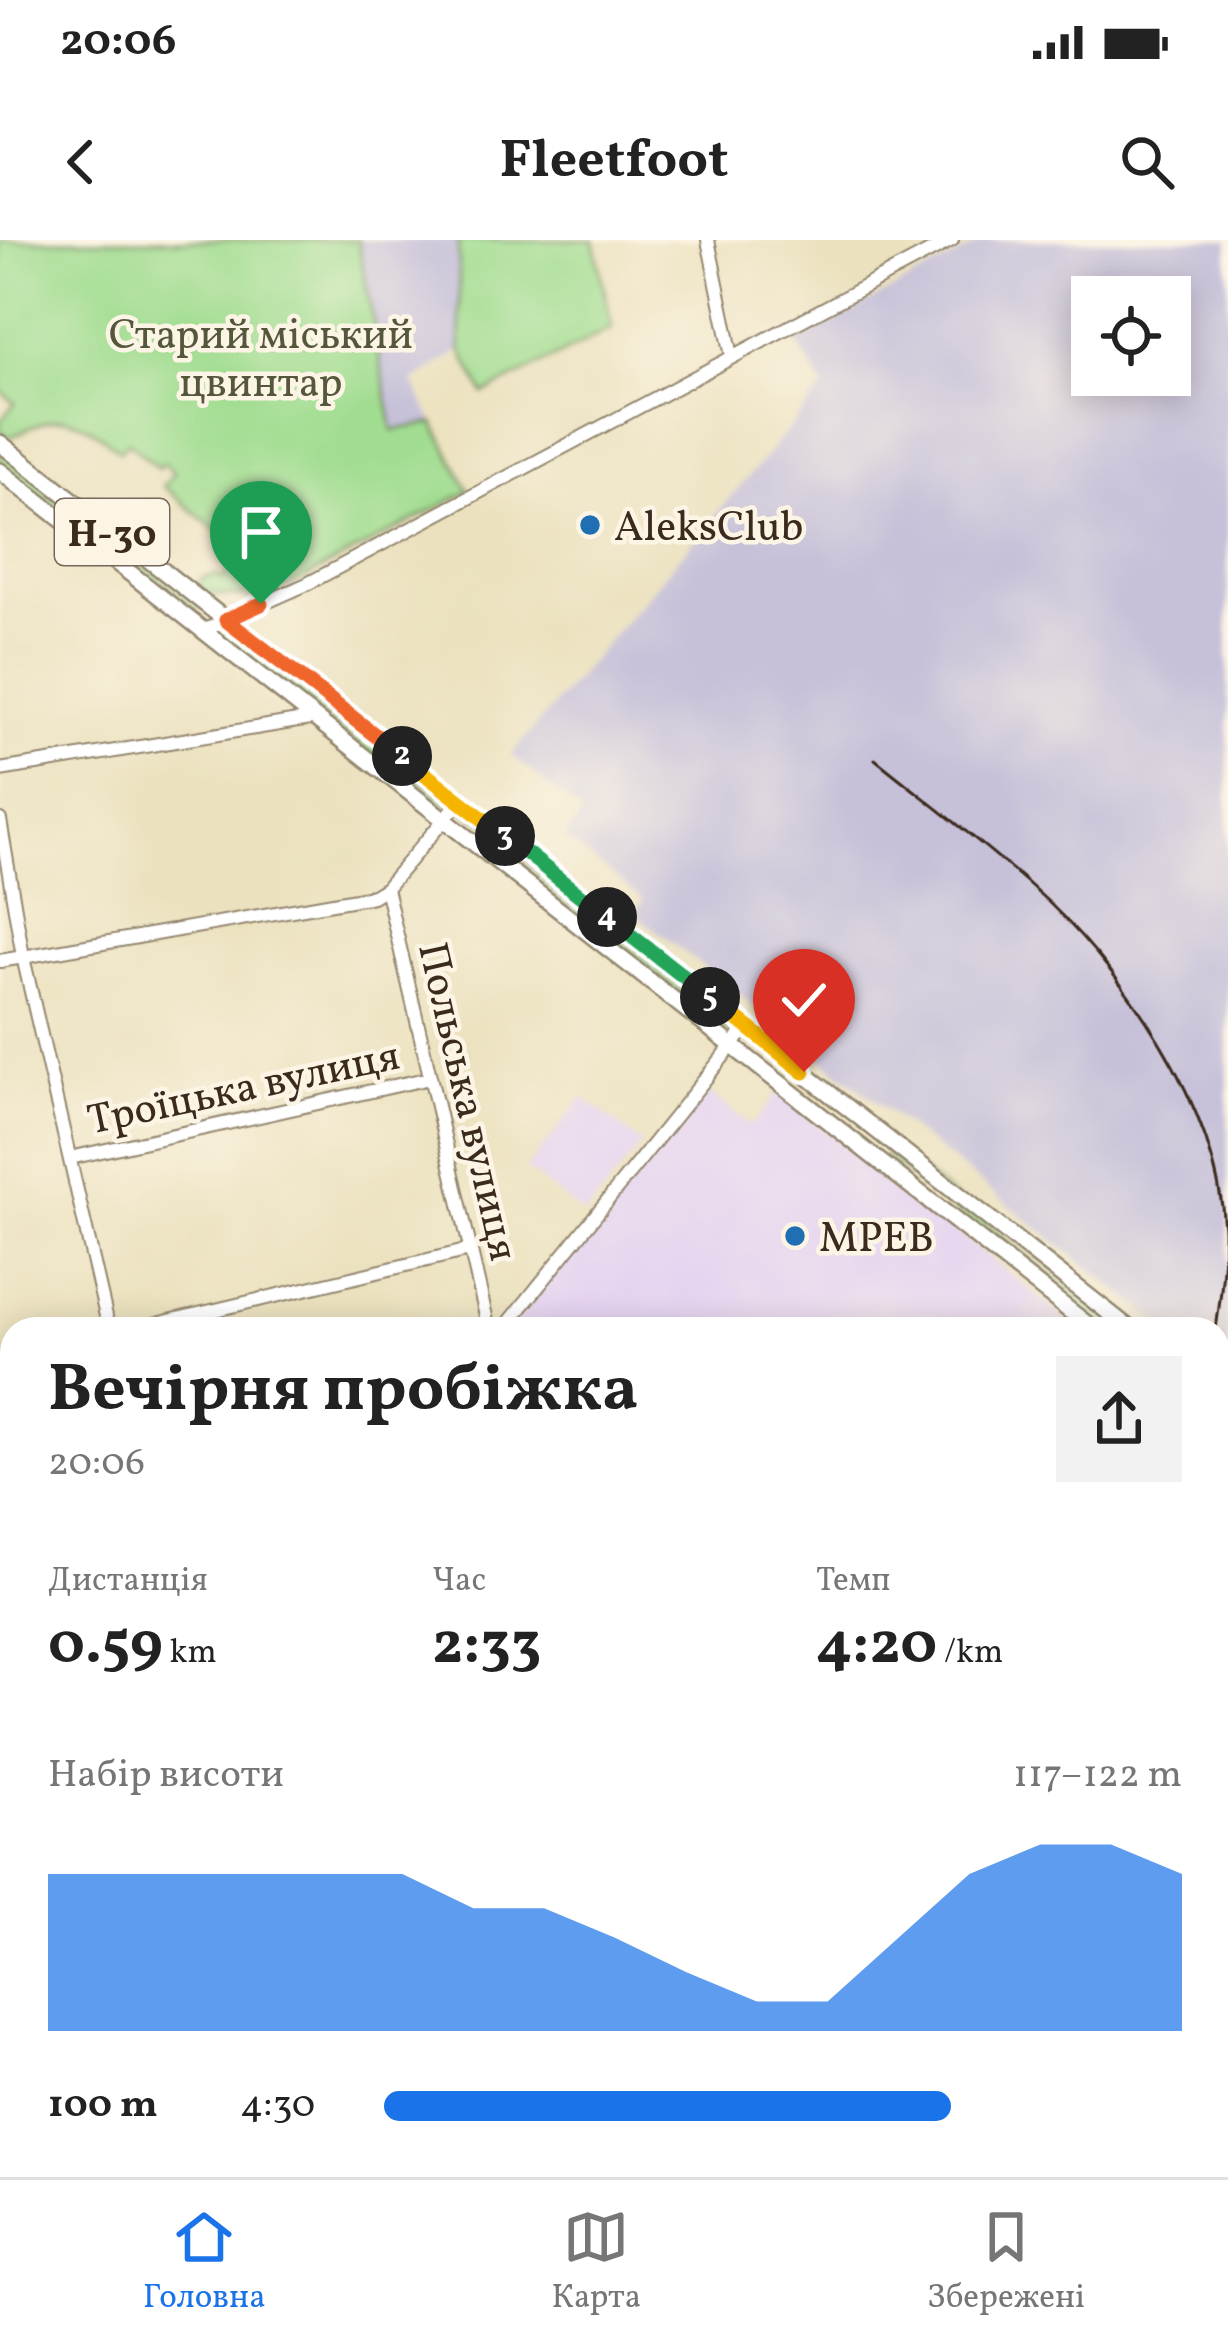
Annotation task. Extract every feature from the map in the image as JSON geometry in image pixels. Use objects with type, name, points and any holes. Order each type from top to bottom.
[{"type":"main road","name":"Н-30","points":[[0,442],[1115,1317]]},
{"type":"main road","name":"Н-30","points":[[0,471],[1079,1317]]},
{"type":"street","points":[[708,240],[732,356]]},
{"type":"street","points":[[202,631],[307,584],[952,240]]},
{"type":"street","points":[[0,770],[316,718]]},
{"type":"street","points":[[0,961],[356,901],[386,888],[460,801]]},
{"type":"street","points":[[0,820],[23,957],[106,1317]]},
{"type":"street","name":"Польська вулиця","points":[[386,888],[486,1317]]},
{"type":"street","points":[[514,1317],[747,1027]]},
{"type":"street","name":"Троїцька вулиця","points":[[70,1158],[430,1078]]},
{"type":"street","points":[[186,1317],[470,1250]]},
{"type":"shaded area","points":[[358,240],[458,240],[461,350],[413,382],[434,423],[393,430]]},
{"type":"shaded area","points":[[986,240],[1228,240],[1228,1317],[1153,1317],[634,913],[644,900],[565,838],[583,814],[511,755],[824,388],[796,341]]},
{"type":"shaded area","points":[[703,1089],[752,1126],[779,1092],[1065,1317],[519,1317]]},
{"type":"shaded area","points":[[583,1097],[642,1144],[585,1215],[526,1169]]},
{"type":"green space","name":"Старий міський цвинтар","points":[[0,240],[358,240],[393,430],[434,423],[469,491],[290,586],[245,595],[200,590],[201,578],[217,575],[223,579],[244,553],[163,486],[174,473],[164,463],[158,468],[128,442],[120,451],[67,419],[43,423],[9,438],[0,430],[0,421],[15,403],[0,390]]},
{"type":"green space","points":[[458,240],[594,240],[612,328],[484,394],[461,350]]},
{"type":"green space","points":[[0,450],[199,607],[198,612],[191,613],[0,464]]},
{"type":"green space","points":[[225,630],[447,806],[440,808],[223,638]]},
{"type":"green space","points":[[468,820],[738,1029],[733,1036],[466,828]]},
{"type":"green space","points":[[891,1148],[1106,1317],[1090,1317],[885,1156]]},
{"type":"railway","points":[[875,759],[993,853],[1065,919],[1130,997],[1159,1041],[1204,1134],[1218,1182],[1224,1242],[1217,1317]]},
{"type":"place","name":"AleksClub","points":[[590,525]]},
{"type":"place","name":"МРЕВ","points":[[795,1236]]},
{"type":"route","points":[[261,604],[226,620],[804,1072]]}]
